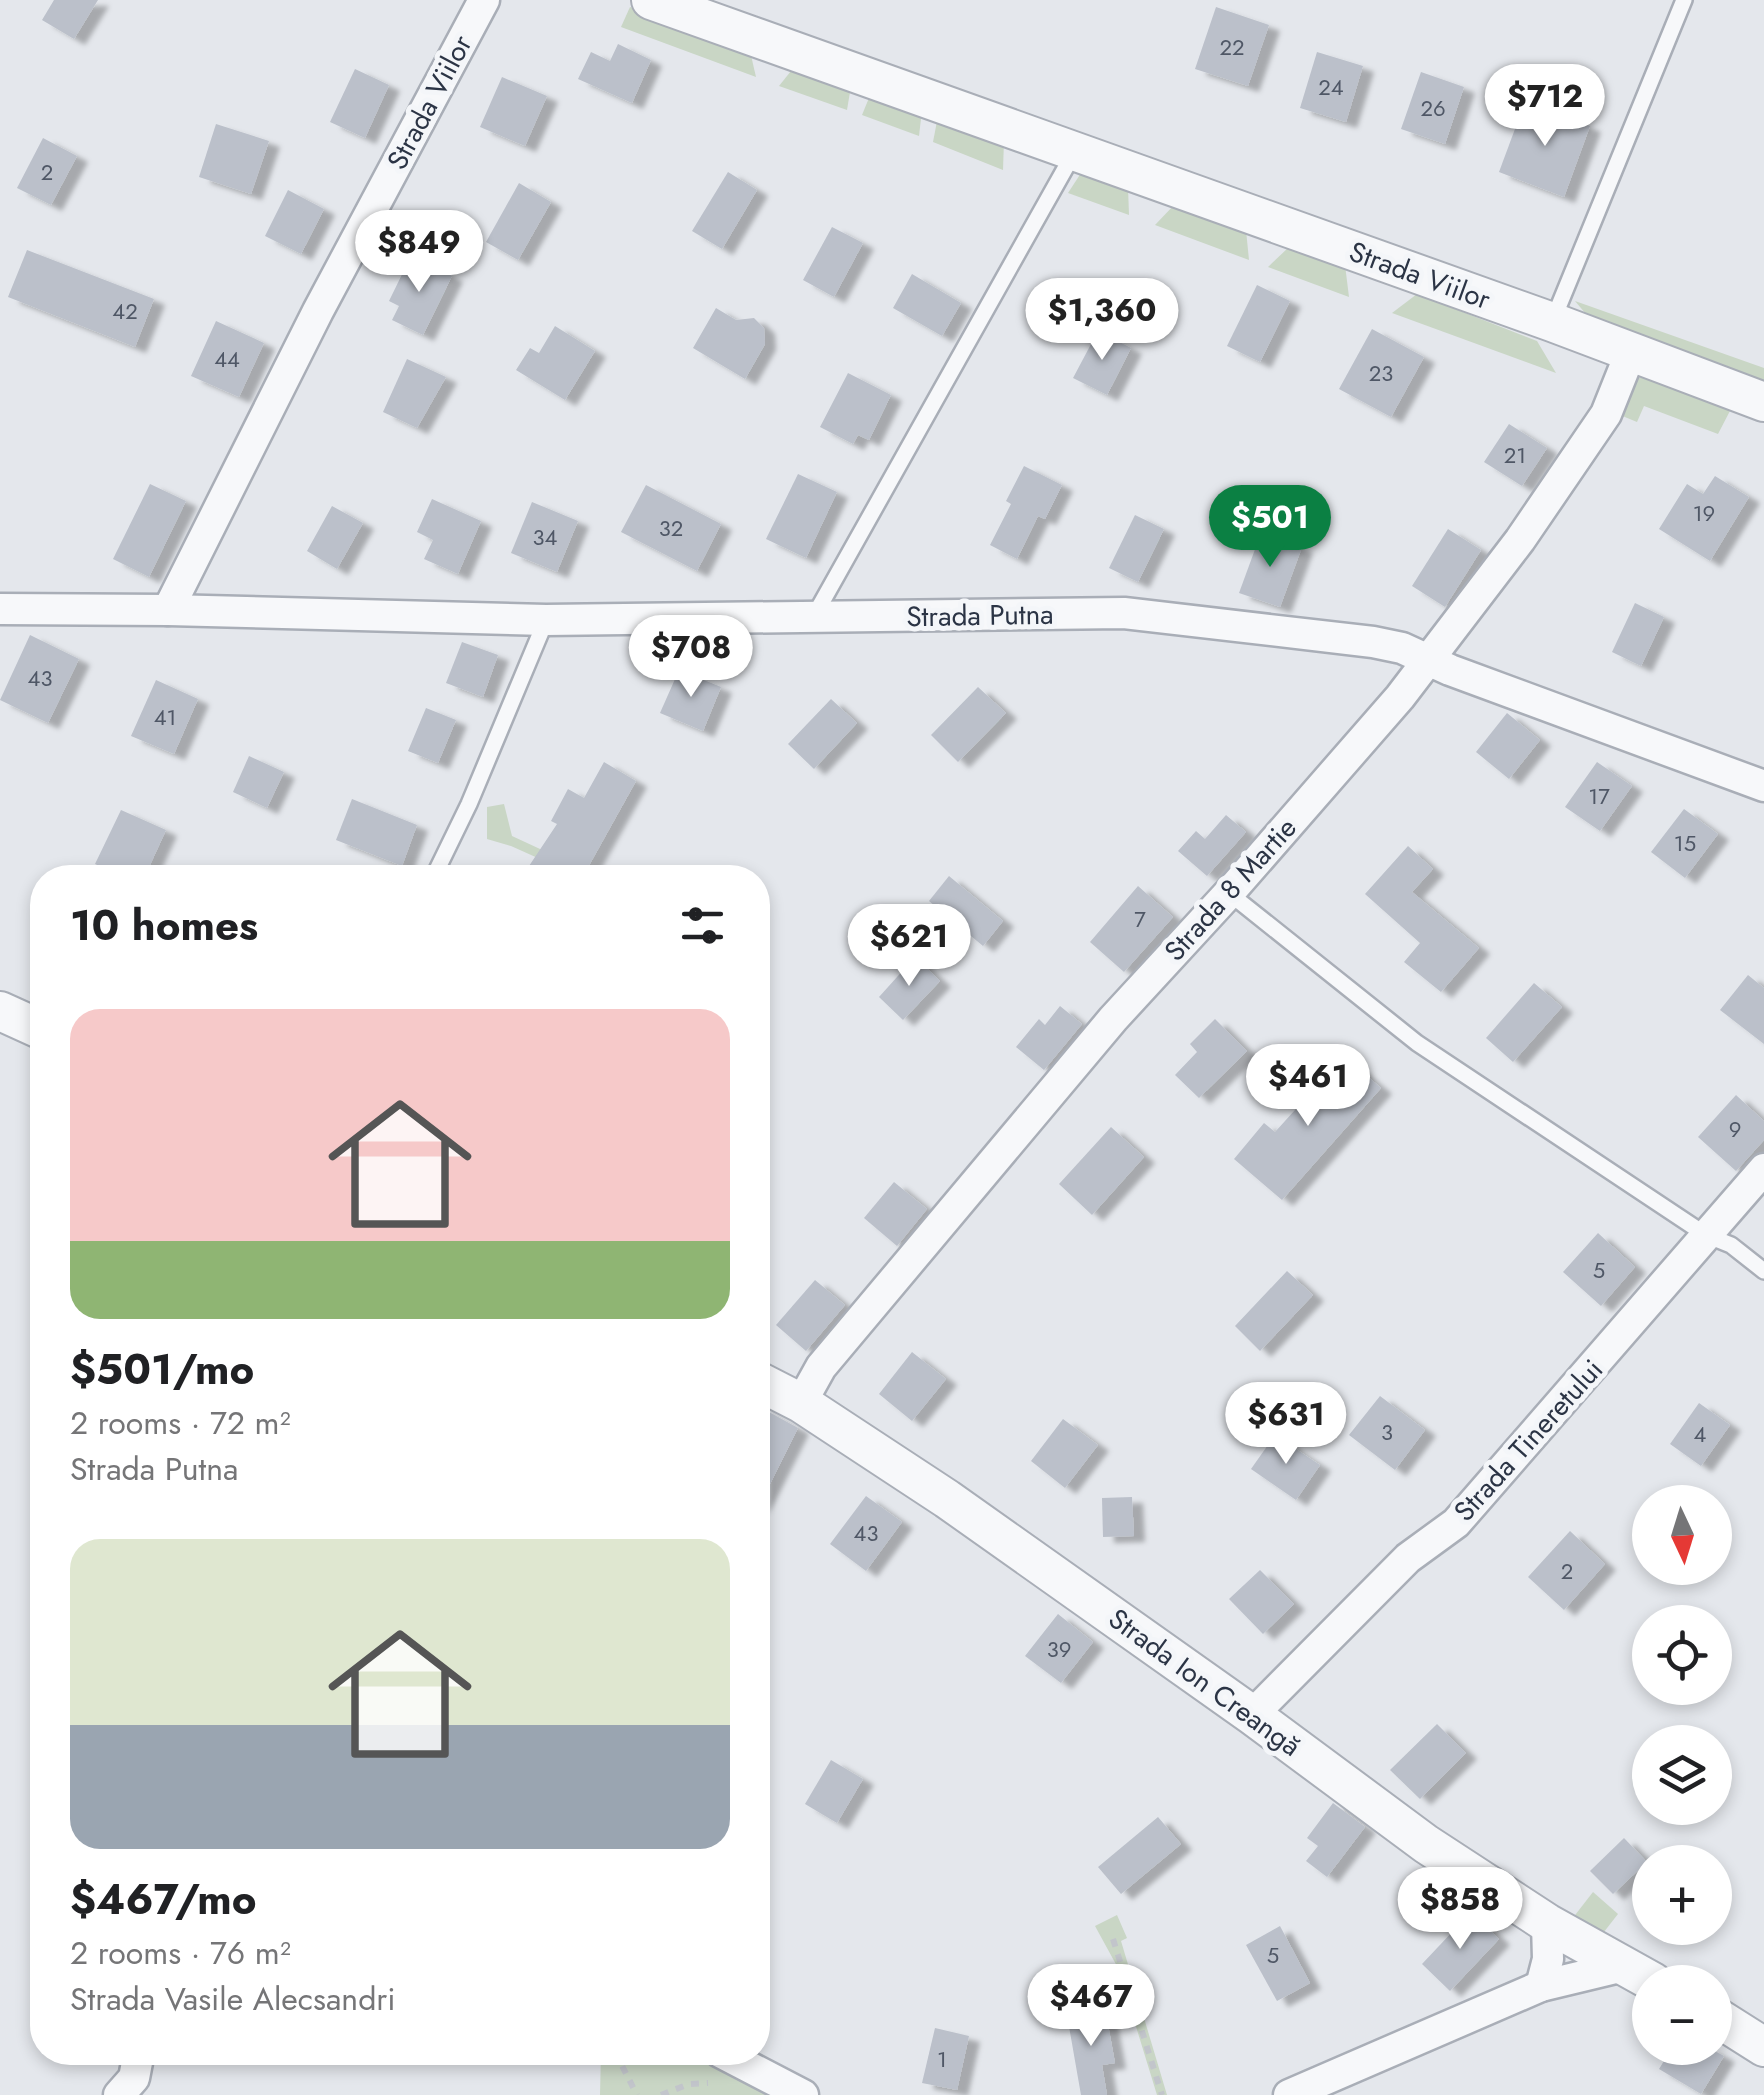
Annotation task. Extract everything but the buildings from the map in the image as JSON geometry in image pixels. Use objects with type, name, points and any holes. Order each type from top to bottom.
[{"type":"street","name":"Strada Viilor","points":[[168,610],[484,0]]},
{"type":"street","name":"Strada Viilor","points":[[651,0],[1552,322],[1764,402]]},
{"type":"street","name":"Strada 8 Martie","points":[[801,1403],[821,1368],[1010,1139],[1400,697],[1520,540],[1606,414],[1630,354]]},
{"type":"street","name":"Strada Putna","points":[[0,609],[546,620],[1124,613],[1373,642],[1428,658],[1450,670],[1764,786]]},
{"type":"street","points":[[0,1012],[30,1025]]},
{"type":"street","name":"Strada Tineretului","points":[[1252,1715],[1408,1558],[1456,1523],[1764,1169]]},
{"type":"street","name":"Strada Ion Creangă","points":[[770,1387],[801,1403],[951,1502],[1252,1715],[1426,1844],[1547,1923],[1632,1970]]},
{"type":"street","points":[[1542,1986],[1548,1959],[1547,1923]]},
{"type":"street","points":[[1289,2095],[1542,1986],[1632,1975]]},
{"type":"street","points":[[1732,2027],[1764,2047]]},
{"type":"street","points":[[120,2095],[134,2078],[136,2065]]},
{"type":"street","points":[[745,2065],[803,2095]]},
{"type":"lane","points":[[1552,322],[1684,0]]},
{"type":"lane","points":[[813,618],[1075,152]]},
{"type":"lane","points":[[439,865],[546,620]]},
{"type":"lane","points":[[1230,893],[1417,1043],[1706,1236],[1731,1245],[1764,1271]]},
{"type":"path","points":[[1113,1939],[1162,2095]]},
{"type":"path","points":[[621,2065],[637,2095]]},
{"type":"green space","points":[[630,7],[750,51],[756,77],[621,27]]},
{"type":"green space","points":[[795,66],[851,86],[847,110],[779,86]]},
{"type":"green space","points":[[871,93],[922,110],[919,136],[862,115]]},
{"type":"green space","points":[[938,116],[1004,140],[1003,170],[933,142]]},
{"type":"green space","points":[[1083,170],[1128,187],[1129,215],[1068,193]]},
{"type":"green space","points":[[1176,203],[1246,230],[1249,260],[1155,225]]},
{"type":"green space","points":[[1290,246],[1345,265],[1349,297],[1268,267]]},
{"type":"green space","points":[[1417,294],[1537,341],[1556,373],[1392,313]]},
{"type":"green space","points":[[1575,301],[1764,368],[1764,382],[1591,320]]},
{"type":"green space","points":[[1647,377],[1732,407],[1718,434],[1644,406],[1637,422],[1620,415],[1636,378]]},
{"type":"green space","points":[[504,804],[512,836],[575,865],[553,865],[487,839],[487,807]]},
{"type":"green space","points":[[1593,1892],[1618,1914],[1600,1937],[1572,1919]]},
{"type":"green space","points":[[1117,1915],[1127,1938],[1121,1941],[1167,2095],[1157,2095],[1118,1968],[1095,1926]]},
{"type":"green space","points":[[601,2065],[723,2065],[778,2095],[600,2095]]}]
